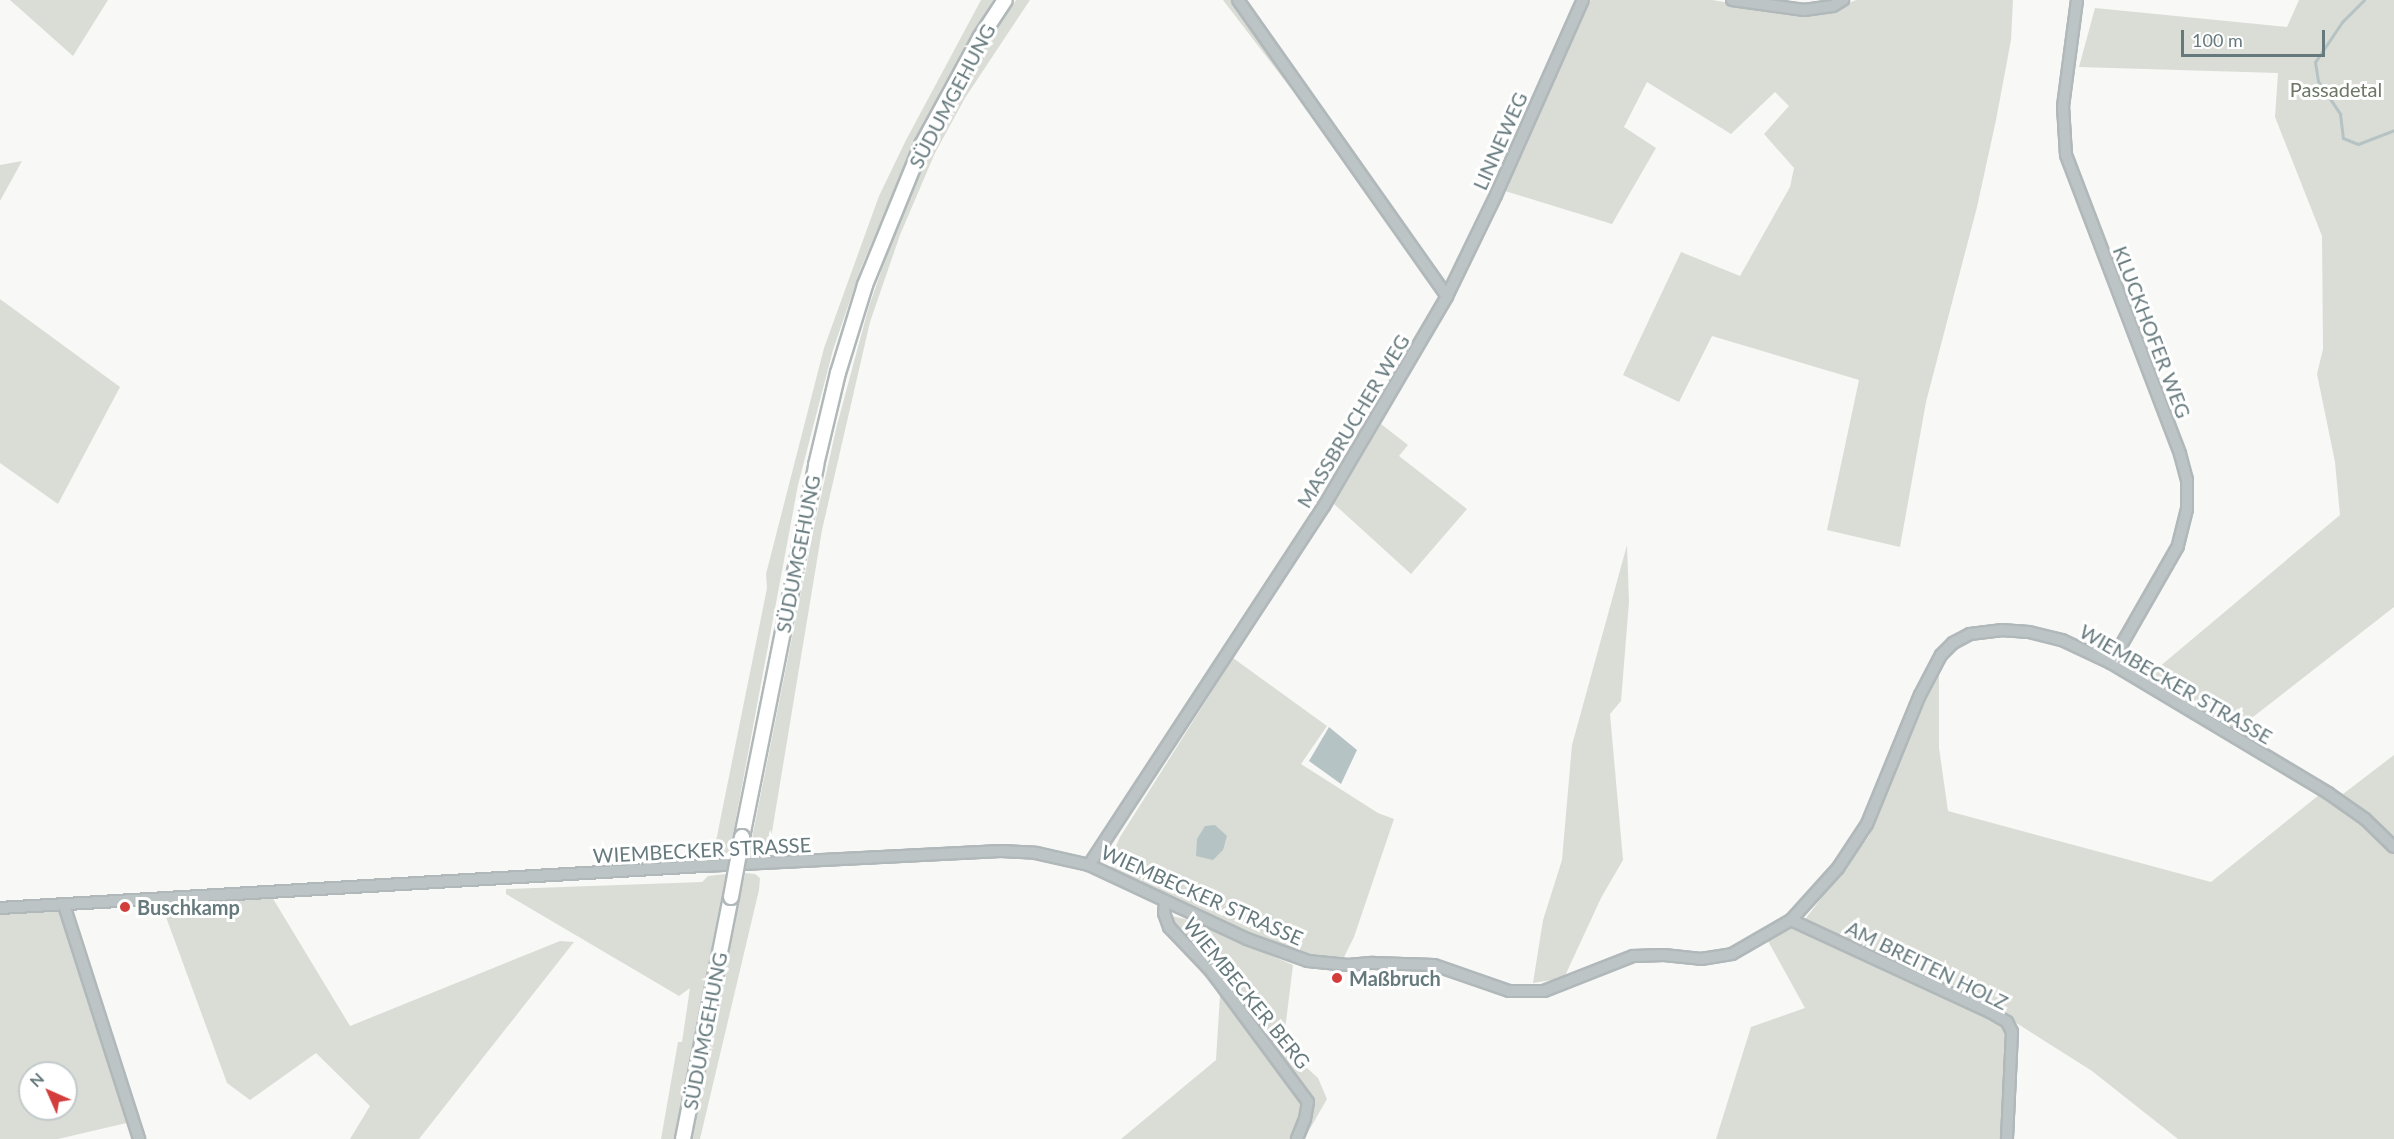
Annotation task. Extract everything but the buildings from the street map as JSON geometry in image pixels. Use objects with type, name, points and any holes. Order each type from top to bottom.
[{"type":"main road","name":"SÜDUMGEHUNG","points":[[683,1139],[816,465],[838,373],[865,285],[922,145],[980,38],[1005,0]]},
{"type":"street","points":[[1238,0],[1447,296]]},
{"type":"street","name":"LINNEWEG","points":[[1447,296],[1496,195],[1583,0]]},
{"type":"street","points":[[1732,0],[1804,10],[1833,6],[1844,0]]},
{"type":"street","name":"KLUCKHOFER WEG","points":[[2077,0],[2063,106],[2066,155],[2180,453],[2187,480],[2187,509],[2178,546],[2111,663]]},
{"type":"street","name":"MASSBRUCHER WEG","points":[[1089,865],[1324,506],[1447,296]]},
{"type":"street","name":"WIEMBECKER STRASSE","points":[[0,908],[1001,851],[1052,855],[1089,865],[1165,903],[1247,939],[1308,961],[1338,965],[1373,963],[1434,965],[1491,986],[1526,993],[1558,987],[1633,956],[1664,955],[1701,959],[1732,954],[1791,920],[1838,868],[1867,824],[1930,672],[1941,655],[1953,643],[1970,634],[1984,631],[2022,631],[2062,640],[2111,663],[2328,793],[2365,819],[2394,847]]},
{"type":"street","name":"WIEMBECKER BERG","points":[[1165,903],[1164,913],[1169,927],[1211,971],[1308,1102],[1305,1119],[1297,1139]]},
{"type":"street","points":[[64,904],[139,1139]]},
{"type":"street","name":"AM BREITEN HOLZ","points":[[1791,920],[1990,1011],[2007,1022],[2012,1032],[2007,1139]]},
{"type":"green space","points":[[10,0],[108,0],[73,56]]},
{"type":"green space","points":[[981,0],[993,0],[967,42],[923,123],[861,268],[833,350],[798,485],[729,856],[717,856],[714,851],[767,588],[766,574],[824,348],[879,196],[906,140]]},
{"type":"green space","points":[[1016,0],[1030,0],[965,98],[935,153],[900,235],[870,322],[822,530],[768,856],[748,858],[814,527],[837,425],[869,306],[898,224],[930,149],[974,66]]},
{"type":"green space","points":[[1223,0],[1231,0],[1292,90]]},
{"type":"green space","points":[[1591,0],[1712,0],[1786,12],[1829,12],[1856,0],[2013,0],[2011,40],[1996,120],[1977,207],[1926,402],[1900,547],[1827,530],[1859,380],[1712,336],[1679,402],[1623,375],[1681,252],[1740,276],[1790,187],[1794,168],[1764,134],[1789,106],[1775,92],[1731,134],[1647,82],[1624,127],[1656,148],[1612,224],[1505,191]]},
{"type":"green space","name":"Passadetal","points":[[2299,0],[2394,0],[2394,607],[2235,731],[2146,678],[2340,515],[2335,462],[2317,374],[2323,349],[2322,236],[2275,117],[2278,73],[2079,67],[2095,8],[2287,27]]},
{"type":"green space","points":[[22,161],[0,201],[0,165]]},
{"type":"green space","points":[[0,299],[120,387],[58,504],[0,463]]},
{"type":"green space","points":[[1381,424],[1408,445],[1399,456],[1467,509],[1411,574],[1334,504]]},
{"type":"green space","points":[[1627,545],[1629,602],[1621,701],[1610,714],[1623,860],[1601,898],[1564,978],[1533,983],[1543,920],[1562,860],[1572,745]]},
{"type":"green space","points":[[1233,658],[1327,726],[1301,764],[1378,813],[1394,819],[1354,937],[1344,957],[1325,959],[1294,951],[1114,873],[1109,861],[1120,837]]},
{"type":"green space","points":[[1939,669],[1939,748],[1948,811],[2211,882],[2319,795],[2362,823],[2394,852],[2394,1139],[2178,1139],[2092,1071],[1996,1010],[1803,922],[1869,836]]},
{"type":"green space","points":[[2394,755],[2394,836],[2343,794]]},
{"type":"green space","points":[[745,873],[755,874],[760,878],[759,890],[700,1139],[691,1139]]},
{"type":"green space","points":[[726,874],[674,1139],[661,1139],[678,1042],[682,1042],[690,988],[679,996],[506,894],[506,889],[702,882],[708,876]]},
{"type":"green space","points":[[272,897],[350,1026],[560,941],[574,942],[419,1139],[350,1139],[370,1106],[316,1053],[250,1100],[227,1083],[162,906]]},
{"type":"green space","points":[[70,910],[135,1121],[58,1139],[0,1139],[0,914]]},
{"type":"green space","points":[[1167,915],[1189,920],[1293,965],[1283,1046],[1318,1078],[1327,1099],[1304,1139],[1121,1139],[1216,1060],[1220,995],[1163,926]]},
{"type":"green space","points":[[1792,927],[1801,928],[1999,1021],[2009,1032],[2005,1139],[1716,1139],[1751,1027],[1805,1008],[1768,941]]},
{"type":"shaded area","points":[[1329,727],[1357,750],[1341,784],[1309,761]]},
{"type":"shaded area","points":[[1215,825],[1227,836],[1223,850],[1213,860],[1196,856],[1197,839],[1205,826]]},
{"type":"waterway","points":[[2364,0],[2342,22],[2315,62],[2318,81],[2340,114],[2343,138],[2358,144],[2394,130]]},
{"type":"place","name":"Buschkamp","points":[[125,907]]},
{"type":"place","name":"Maßbruch","points":[[1337,978]]}]
